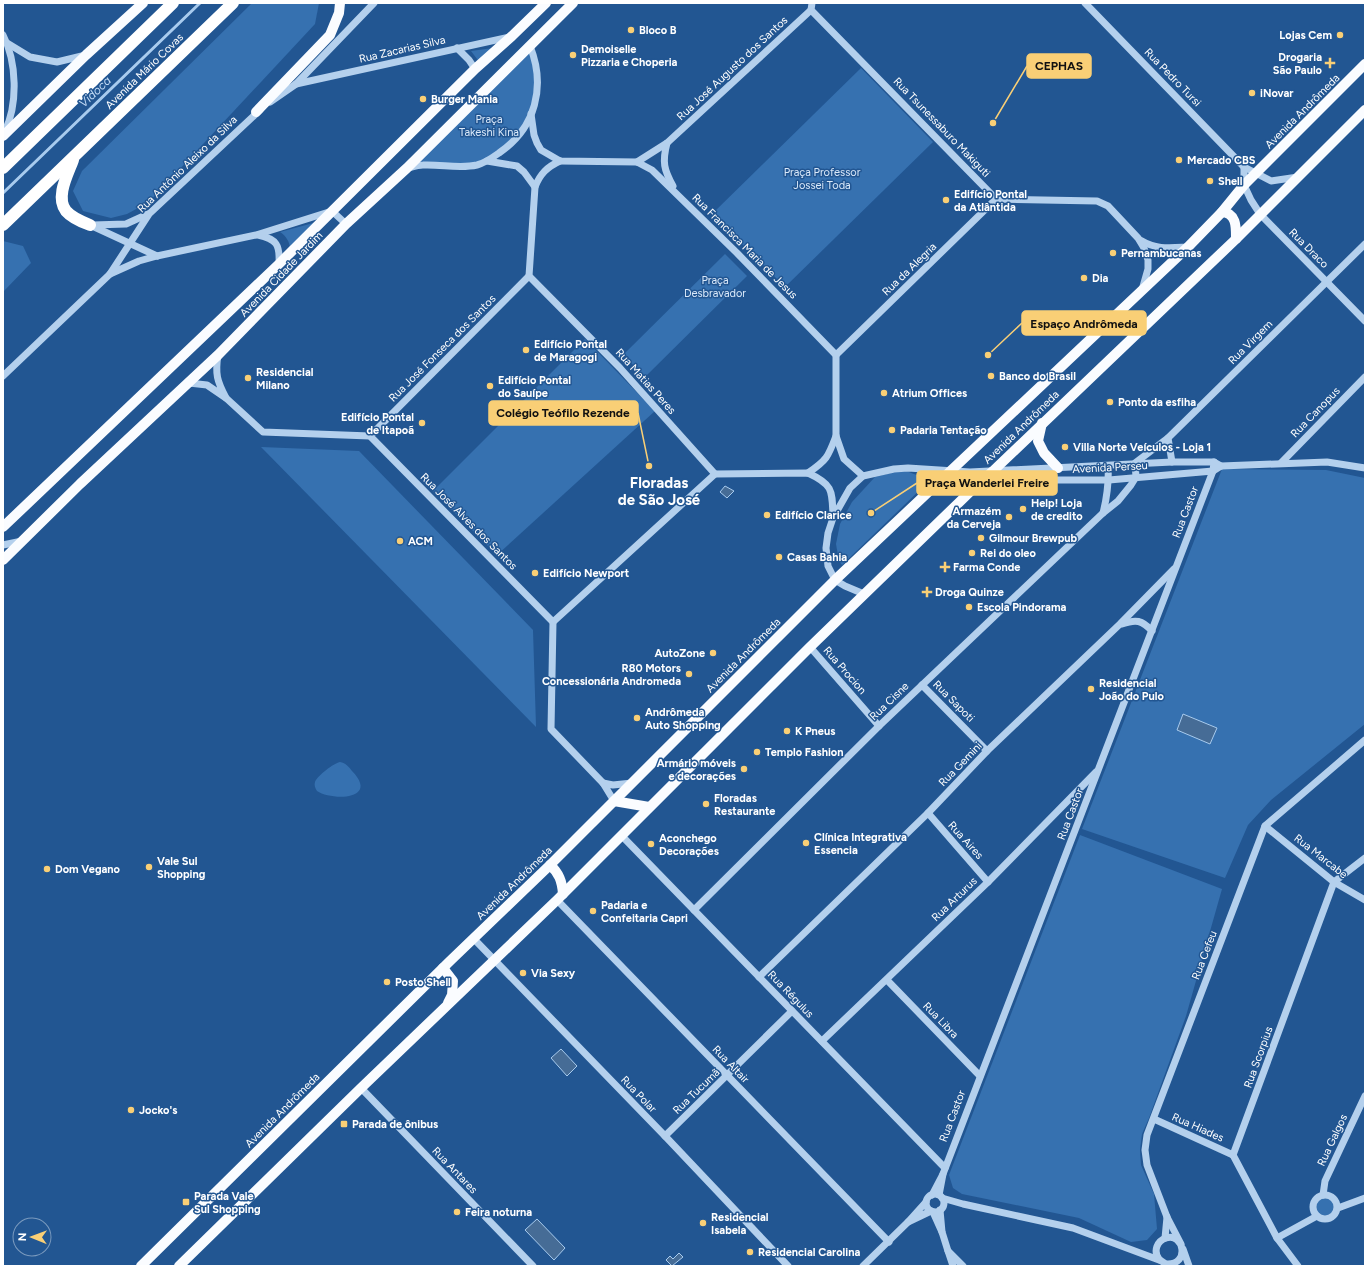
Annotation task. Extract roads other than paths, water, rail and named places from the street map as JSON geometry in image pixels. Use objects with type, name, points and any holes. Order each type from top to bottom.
[{"type":"highway","points":[[3,168],[174,3]]},
{"type":"highway","name":"Avenida Mário Covas","points":[[3,225],[233,3]]},
{"type":"highway","points":[[74,157],[62,194],[63,202],[66,211],[77,219],[90,225]]},
{"type":"main road","points":[[3,136],[86,55],[143,3]]},
{"type":"main road","points":[[256,112],[330,35],[339,13],[340,3]]},
{"type":"main road","name":"Avenida Cidade Jardim","points":[[3,527],[279,264],[475,69],[546,3]]},
{"type":"main road","name":"Avenida Cidade Jardim","points":[[3,560],[80,484],[218,355],[346,224],[407,168],[574,3]]},
{"type":"main road","name":"Avenida Andrômeda","points":[[141,1266],[443,968],[550,865],[835,580],[1188,247],[1222,212],[1244,185],[1365,64]]},
{"type":"main road","name":"Avenida Andrômeda","points":[[179,1266],[361,1088],[560,897],[864,594],[1236,239],[1365,110]]},
{"type":"main road","points":[[1222,212],[1226,212],[1234,219],[1236,239]]},
{"type":"main road","points":[[1042,423],[1038,441],[1044,453],[1058,468]]},
{"type":"main road","points":[[614,801],[649,807]]},
{"type":"main road","points":[[550,865],[556,870],[560,877],[560,897]]},
{"type":"main road","points":[[443,968],[453,981],[452,995],[447,1005]]},
{"type":"street","points":[[296,84],[374,3]]},
{"type":"street","name":"Rua Pedro Tursi","points":[[1086,3],[1244,167],[1271,181],[1300,176]]},
{"type":"street","name":"Rua José Augusto dos Santos","points":[[637,162],[667,143],[812,6]]},
{"type":"street","name":"Rua Tsunessaburo Makiguti","points":[[812,6],[996,198]]},
{"type":"street","points":[[3,35],[7,43],[15,80],[12,114],[3,136]]},
{"type":"street","name":"Rua Zacarias Silva","points":[[296,84],[512,36]]},
{"type":"street","points":[[7,43],[30,58],[57,62],[86,55]]},
{"type":"street","points":[[407,168],[422,165],[477,165],[487,161],[515,139],[524,129],[536,100],[537,72],[530,46]]},
{"type":"street","points":[[457,48],[469,60],[475,69]]},
{"type":"street","name":"Rua Antônio Aleixo da Silva","points":[[110,274],[149,214],[256,112],[296,84]]},
{"type":"street","name":"Rua Francisca Maria de Jesus","points":[[531,114],[536,143],[541,150],[560,161],[637,162],[652,170],[737,253],[836,355]]},
{"type":"street","points":[[667,143],[664,155],[664,167],[677,193]]},
{"type":"street","points":[[487,161],[517,166],[524,172],[535,188]]},
{"type":"street","points":[[529,276],[535,188],[538,178],[544,170],[550,165],[560,161]]},
{"type":"street","points":[[1244,167],[1244,185]]},
{"type":"street","name":"Rua Draco","points":[[1244,185],[1260,214],[1365,321]]},
{"type":"street","points":[[996,198],[1097,201],[1108,206],[1138,238],[1144,248],[1148,260],[1148,269],[1142,290]]},
{"type":"street","name":"Rua da Alegria","points":[[836,355],[996,198]]},
{"type":"street","points":[[3,376],[110,274],[139,261],[256,235],[332,211],[346,224]]},
{"type":"street","points":[[90,225],[126,224],[149,214]]},
{"type":"street","points":[[90,225],[157,256]]},
{"type":"street","points":[[256,235],[268,237],[274,240],[278,246],[280,254],[279,264]]},
{"type":"street","points":[[1138,238],[1150,246],[1167,248],[1188,247]]},
{"type":"street","name":"Rua Virgem","points":[[1135,464],[1168,438],[1365,244]]},
{"type":"street","name":"Rua José Fonseca dos Santos","points":[[370,436],[529,276]]},
{"type":"street","name":"Rua Matias Peres","points":[[529,276],[620,368],[715,474]]},
{"type":"street","points":[[218,355],[216,376],[226,398]]},
{"type":"street","points":[[836,355],[836,436],[844,459],[863,476],[850,488],[833,518],[828,533],[826,548],[828,566],[835,580],[864,594]]},
{"type":"street","name":"Rua Canopus","points":[[1281,463],[1365,377]]},
{"type":"street","points":[[189,383],[207,385],[226,398],[264,432],[370,436]]},
{"type":"street","name":"Rua José Alves dos Santos","points":[[370,436],[552,622]]},
{"type":"street","points":[[808,473],[821,465],[828,456],[836,436]]},
{"type":"street","points":[[1168,438],[1172,462]]},
{"type":"street","name":"Avenida Perseu","points":[[863,476],[894,469],[908,468],[970,472],[1172,462],[1214,462],[1221,466]]},
{"type":"street","name":"Rua Castor","points":[[937,1196],[944,1171],[1213,471],[1214,462]]},
{"type":"street","name":"Avenida Perseu","points":[[975,487],[1032,480],[1109,480],[1213,471],[1221,466],[1281,463],[1327,462],[1365,468]]},
{"type":"street","points":[[1135,464],[1136,477]]},
{"type":"street","points":[[1103,513],[1107,498],[1109,480],[1108,466]]},
{"type":"street","points":[[614,801],[603,783],[552,729],[552,622],[715,474],[808,473],[821,479],[828,485],[832,496],[833,518]]},
{"type":"street","name":"Rua Cisne","points":[[694,910],[879,726],[1103,513],[1118,501],[1136,477]]},
{"type":"street","points":[[3,545],[22,541]]},
{"type":"street","name":"Rua Gemini","points":[[759,977],[928,813],[987,751],[1120,624],[1176,566]]},
{"type":"street","points":[[1120,624],[1132,621],[1140,622],[1152,631]]},
{"type":"street","name":"Rua Procion","points":[[810,647],[879,726]]},
{"type":"street","name":"Rua Sapoti","points":[[922,685],[987,751]]},
{"type":"street","name":"Rua Cefeu","points":[[1189,1266],[1167,1217],[1147,1165],[1145,1150],[1147,1135],[1265,826],[1365,740]]},
{"type":"street","name":"Rua Arturus","points":[[822,1041],[988,882],[1099,769]]},
{"type":"street","points":[[603,783],[613,785],[632,783]]},
{"type":"street","name":"Rua Aires","points":[[928,813],[988,882]]},
{"type":"street","name":"Rua Marcabe","points":[[1265,826],[1334,882],[1365,900]]},
{"type":"street","name":"Rua Régulus","points":[[621,835],[822,1041],[944,1171]]},
{"type":"street","points":[[1334,882],[1365,858]]},
{"type":"street","name":"Rua Scorpius","points":[[1234,1155],[1334,882]]},
{"type":"street","name":"Rua Altair","points":[[560,897],[727,1076],[888,1242]]},
{"type":"street","name":"Rua Polar","points":[[474,939],[665,1136],[788,1266]]},
{"type":"street","name":"Rua Libra","points":[[886,980],[980,1076]]},
{"type":"street","name":"Rua Tucumã","points":[[665,1136],[792,1011]]},
{"type":"street","name":"Rua Antares","points":[[361,1088],[533,1266]]},
{"type":"street","name":"Rua Galgos","points":[[1323,1195],[1325,1181],[1365,1096]]},
{"type":"street","name":"Rua Hiades","points":[[1154,1119],[1234,1155]]},
{"type":"street","points":[[1234,1155],[1277,1238],[1298,1266]]},
{"type":"street","points":[[1327,1194],[1334,1198],[1338,1208],[1335,1215],[1328,1219],[1317,1216],[1313,1210],[1313,1206],[1316,1198],[1327,1194]]},
{"type":"street","points":[[863,1266],[908,1222],[926,1202],[928,1197],[937,1196],[962,1204],[1073,1228],[1126,1247],[1168,1265],[1174,1263],[1182,1255],[1181,1246],[1173,1238],[1165,1238],[1161,1240],[1156,1247],[1150,1250],[1142,1251],[1126,1247]]},
{"type":"street","points":[[936,1210],[944,1203],[937,1196]]},
{"type":"street","points":[[1338,1208],[1365,1198]]},
{"type":"street","points":[[926,1202],[927,1207],[936,1210]]},
{"type":"street","points":[[908,1222],[936,1210],[962,1204]]},
{"type":"street","points":[[936,1210],[953,1266]]},
{"type":"street","points":[[1277,1238],[1317,1216]]},
{"type":"street","name":"Rua Cefeu","points":[[1165,1238],[1167,1217]]},
{"type":"street","points":[[1156,1247],[1159,1260]]},
{"type":"street","points":[[948,1251],[963,1266]]},
{"type":"waterway","name":"Vidoca","points":[[3,193],[200,3]]},
{"type":"place","name":"Bloco B","points":[[631,30]]},
{"type":"place","name":"Lojas Cem","points":[[1340,35]]},
{"type":"place","name":"Demoiselle Pizzaria e Choperia","points":[[573,55]]},
{"type":"place","name":"Drogaria São Paulo","points":[[1330,63]]},
{"type":"place","name":"iNovar","points":[[1252,93]]},
{"type":"place","name":"Burger Mania","points":[[423,99]]},
{"type":"place","name":"CEPHAS","points":[[993,123]]},
{"type":"place","name":"Mercado CBS","points":[[1179,160]]},
{"type":"place","name":"Shell","points":[[1210,181]]},
{"type":"place","name":"Edifício Pontal da Atlântida","points":[[946,200]]},
{"type":"place","name":"Pernambucanas","points":[[1113,253]]},
{"type":"place","name":"Dia","points":[[1084,278]]},
{"type":"place","name":"Edifício Pontal de Maragogi","points":[[526,350]]},
{"type":"place","name":"Espaço Andrômeda","points":[[988,355]]},
{"type":"place","name":"Banco do Brasil","points":[[991,376]]},
{"type":"place","name":"Residencial Milano","points":[[248,378]]},
{"type":"place","name":"Edifício Pontal do Sauípe","points":[[490,386]]},
{"type":"place","name":"Atrium Offices","points":[[884,393]]},
{"type":"place","name":"Ponto da esfiha","points":[[1110,402]]},
{"type":"place","name":"Edifício Pontal de Itapoã","points":[[422,423]]},
{"type":"place","name":"Padaria Tentação","points":[[892,430]]},
{"type":"place","name":"Villa Norte Veículos - Loja 1","points":[[1065,447]]},
{"type":"place","name":"Colégio Teófilo Rezende","points":[[649,466]]},
{"type":"place","name":"Help! Loja de credito","points":[[1023,509]]},
{"type":"place","name":"Praça Wanderlei Freire","points":[[871,513]]},
{"type":"place","name":"Edifício Clarice","points":[[767,515]]},
{"type":"place","name":"Armazém da Cerveja","points":[[1009,517]]},
{"type":"place","name":"Gilmour Brewpub","points":[[981,538]]},
{"type":"place","name":"ACM","points":[[400,541]]},
{"type":"place","name":"Rei do oleo","points":[[972,553]]},
{"type":"place","name":"Casas Bahia","points":[[779,557]]},
{"type":"place","name":"Farma Conde","points":[[945,567]]},
{"type":"place","name":"Edifício Newport","points":[[535,573]]},
{"type":"place","name":"Droga Quinze","points":[[927,592]]},
{"type":"place","name":"Escola Pindorama","points":[[969,607]]},
{"type":"place","name":"AutoZone","points":[[713,653]]},
{"type":"place","name":"R80 Motors Concessionária Andromeda","points":[[689,674]]},
{"type":"place","name":"Residencial João do Pulo","points":[[1091,689]]},
{"type":"place","name":"Andrômeda Auto Shopping","points":[[637,718]]},
{"type":"place","name":"K Pneus","points":[[787,731]]},
{"type":"place","name":"Templo Fashion","points":[[757,752]]},
{"type":"place","name":"Armário móveis e decorações","points":[[744,769]]},
{"type":"place","name":"Floradas Restaurante","points":[[706,804]]},
{"type":"place","name":"Clínica Integrativa Essencia","points":[[806,843]]},
{"type":"place","name":"Aconchego Decorações","points":[[651,844]]},
{"type":"place","name":"Vale Sul Shopping","points":[[149,867]]},
{"type":"place","name":"Dom Vegano","points":[[47,869]]},
{"type":"place","name":"Padaria e Confeitaria Capri","points":[[593,911]]},
{"type":"place","name":"Via Sexy","points":[[523,973]]},
{"type":"place","name":"Posto Shell","points":[[387,982]]},
{"type":"place","name":"Jocko's","points":[[131,1110]]},
{"type":"place","name":"Parada de ônibus","points":[[344,1124]]},
{"type":"place","name":"Parada Vale Sul Shopping","points":[[186,1202]]},
{"type":"place","name":"Feira noturna","points":[[457,1212]]},
{"type":"place","name":"Residencial Isabela","points":[[703,1223]]},
{"type":"place","name":"Residencial Carolina","points":[[750,1252]]},
{"type":"district","name":"Floradas de São José","points":[[659,492]]},
{"type":"park label","name":"Praça Takeshi Kina","points":[[489,125]]},
{"type":"park label","name":"Praça Professor Jossei Toda","points":[[822,178]]},
{"type":"park label","name":"Praça Desbravador","points":[[715,286]]}]
